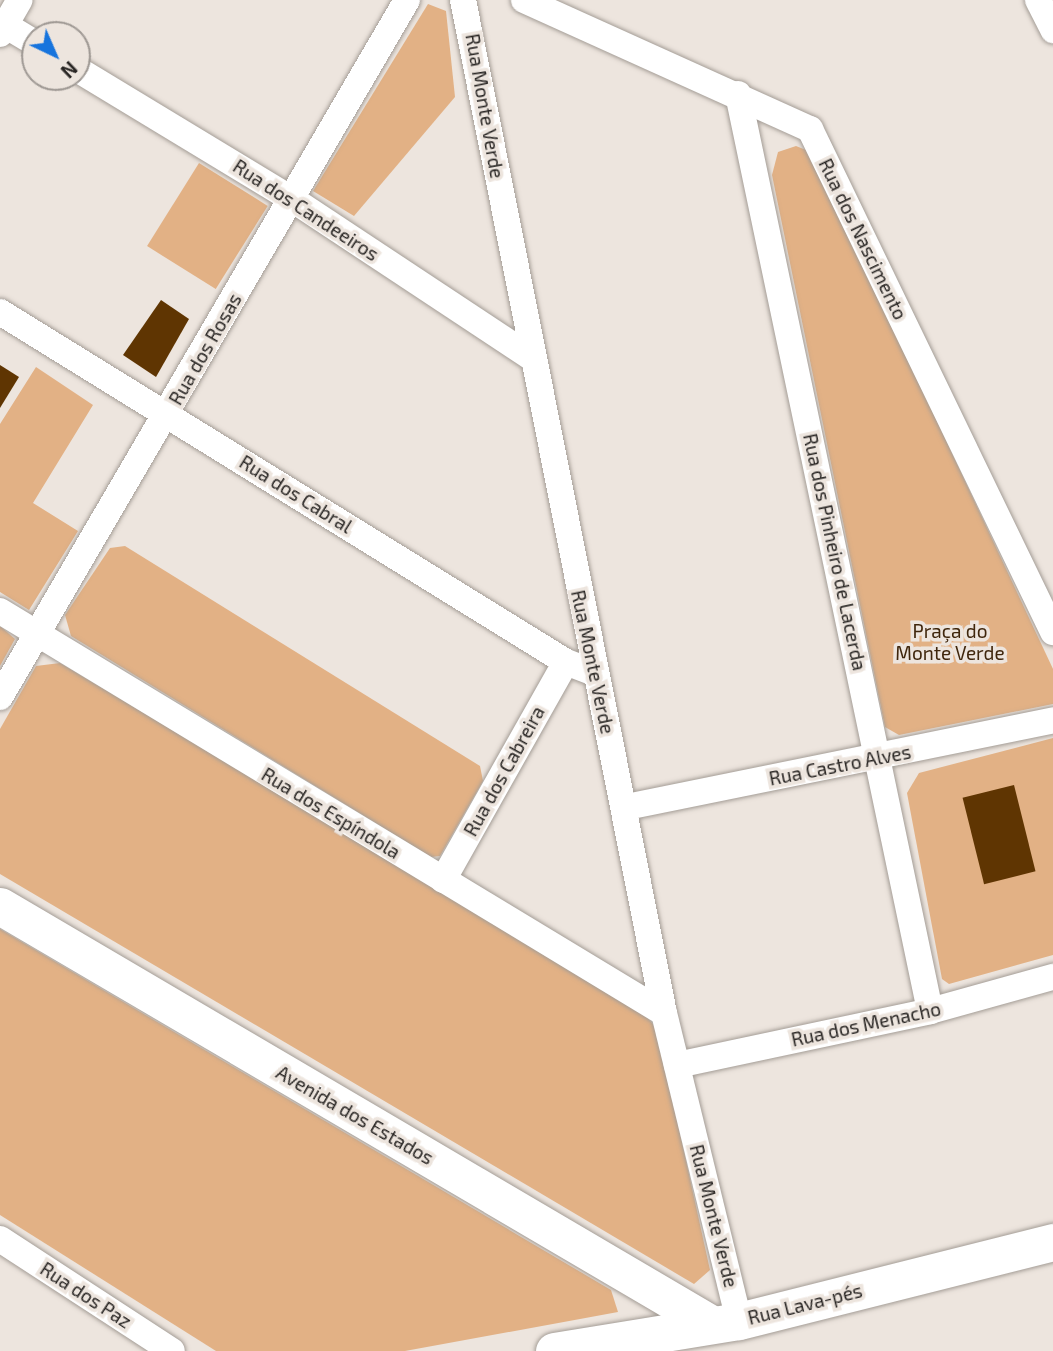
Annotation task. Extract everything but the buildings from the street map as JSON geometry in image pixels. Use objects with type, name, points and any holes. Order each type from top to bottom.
[{"type":"street","points":[[20,0],[2,27],[21,36]]},
{"type":"street","name":"Rua dos Rosas","points":[[0,697],[407,0]]},
{"type":"street","name":"Rua Monte Verde","points":[[463,0],[594,673],[626,807],[664,1013],[677,1065],[724,1322]]},
{"type":"street","name":"Rua dos Nascimento","points":[[524,0],[738,93],[810,129],[1053,632]]},
{"type":"street","points":[[1038,0],[1053,30]]},
{"type":"street","name":"Rua dos Candeeiros","points":[[91,77],[292,199],[531,357]]},
{"type":"street","name":"Rua dos Pinheiro de Lacerda","points":[[738,93],[930,1011]]},
{"type":"street","name":"Rua dos Cabral","points":[[0,312],[566,662],[594,673]]},
{"type":"street","name":"Rua dos Espíndola","points":[[0,611],[664,1013]]},
{"type":"street","name":"Rua dos Cabreira","points":[[443,880],[566,662]]},
{"type":"street","name":"Rua Castro Alves","points":[[626,807],[1053,720]]},
{"type":"street","name":"Avenida dos Estados","points":[[0,906],[724,1322]]},
{"type":"street","name":"Rua dos Menacho","points":[[677,1065],[930,1011],[1053,977]]},
{"type":"street","name":"Rua dos Paz","points":[[0,1239],[172,1351]]},
{"type":"street","name":"Rua Lava-pés","points":[[554,1351],[724,1322],[1053,1242]]},
{"type":"green space","points":[[428,4],[446,11],[455,97],[354,216],[313,191]]},
{"type":"green space","name":"Praça do Monte Verde","points":[[796,146],[811,152],[1053,669],[1053,704],[899,735],[885,727],[772,175],[778,152]]},
{"type":"green space","points":[[199,163],[268,206],[216,289],[147,246]]},
{"type":"green space","points":[[36,367],[93,405],[33,503],[78,531],[29,610],[0,592],[0,424]]},
{"type":"green space","points":[[125,546],[480,766],[483,781],[440,856],[431,857],[71,636],[65,615],[110,548]]},
{"type":"green space","points":[[0,626],[15,639],[0,666]]},
{"type":"green space","points":[[60,663],[639,1008],[657,1029],[710,1270],[694,1284],[0,874],[0,729],[36,666]]},
{"type":"green space","points":[[1053,738],[1053,955],[949,984],[942,979],[907,793],[919,773]]},
{"type":"green space","points":[[0,929],[611,1290],[618,1312],[405,1351],[216,1351],[0,1215]]}]
